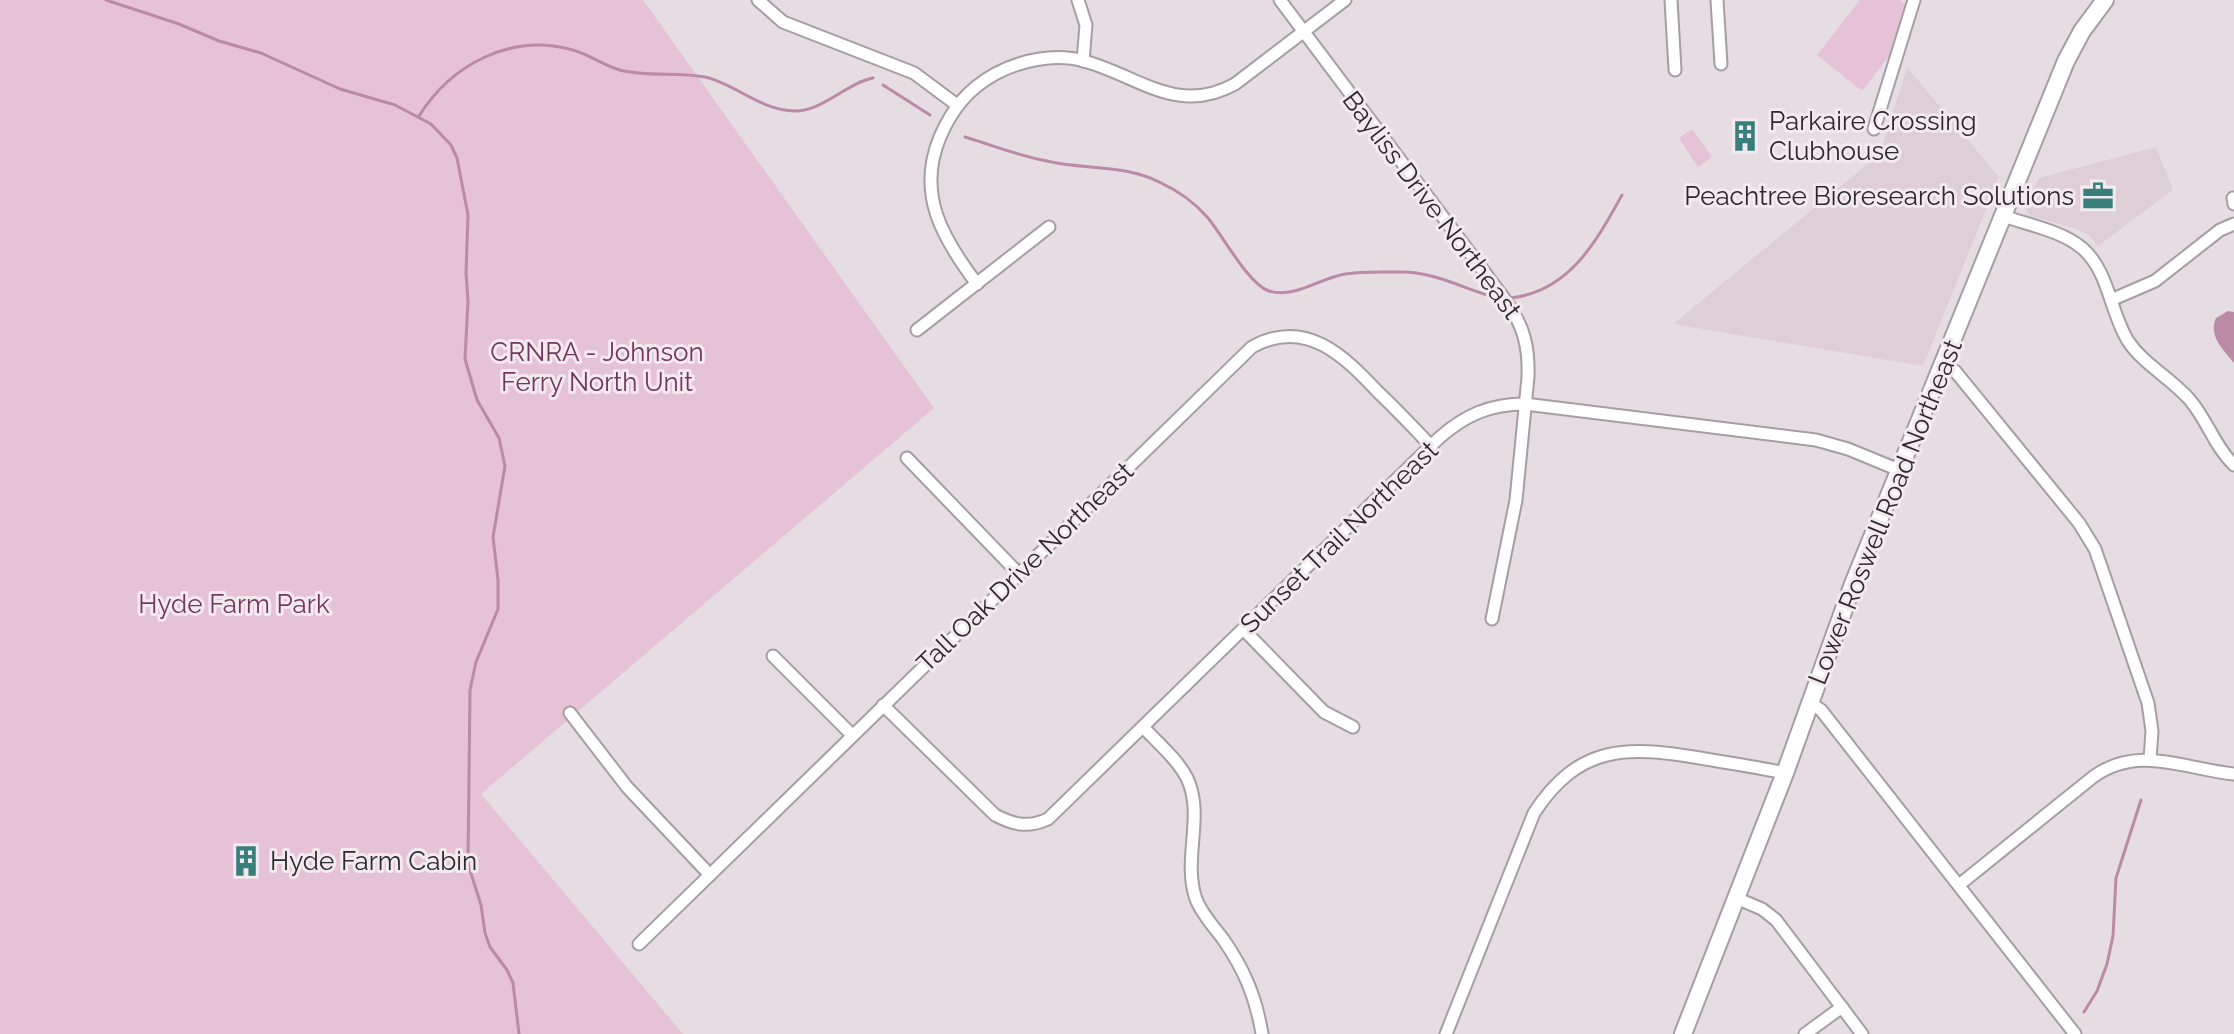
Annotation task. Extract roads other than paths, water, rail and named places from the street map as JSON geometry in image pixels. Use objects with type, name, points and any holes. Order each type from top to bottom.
[{"type":"street","points":[[758,0],[783,22],[914,73],[957,105]]},
{"type":"street","points":[[1078,0],[1086,25],[1083,61]]},
{"type":"street","name":"Bayliss Drive Northeast","points":[[1280,0],[1516,315],[1523,329],[1529,357],[1516,500],[1492,619]]},
{"type":"street","points":[[977,284],[949,246],[934,214],[931,186],[938,142],[957,105],[987,79],[1013,65],[1045,59],[1083,61],[1172,95],[1202,97],[1219,93],[1235,84],[1345,0]]},
{"type":"street","points":[[1671,0],[1675,70]]},
{"type":"street","points":[[1717,0],[1721,64]]},
{"type":"street","points":[[1874,129],[1914,0]]},
{"type":"street","name":"Lower Roswell Road Northeast","points":[[1683,1034],[1899,470],[2066,61],[2082,31],[2105,0]]},
{"type":"street","points":[[2003,216],[2069,239],[2081,247],[2096,265],[2126,338],[2135,351],[2188,398],[2224,456],[2234,465]]},
{"type":"street","points":[[2111,300],[2155,281],[2220,230],[2234,224]]},
{"type":"street","points":[[917,330],[1049,227]]},
{"type":"street","name":"Tall Oak Drive Northeast","points":[[639,944],[1235,362],[1263,341],[1294,337],[1332,349],[1351,363],[1431,446]]},
{"type":"street","points":[[1942,365],[1955,371],[2079,523],[2095,549],[2148,703],[2152,731],[2150,759]]},
{"type":"street","name":"Sunset Trail Northeast","points":[[883,705],[982,805],[1007,821],[1037,824],[1056,812],[1450,428],[1485,408],[1525,404],[1816,440],[1848,449],[1899,470]]},
{"type":"street","points":[[907,458],[1018,573]]},
{"type":"street","points":[[1244,630],[1324,712],[1353,727]]},
{"type":"street","points":[[773,656],[852,735]]},
{"type":"street","points":[[1810,703],[1821,710],[2075,1034]]},
{"type":"street","points":[[570,713],[627,787],[710,875]]},
{"type":"street","points":[[1143,727],[1181,769],[1190,787],[1194,816],[1191,883],[1198,903],[1247,978],[1254,994],[1262,1034]]},
{"type":"street","points":[[1446,1034],[1534,813],[1569,772],[1600,756],[1647,750],[1785,773]]},
{"type":"street","points":[[1959,885],[2102,771],[2119,763],[2150,759],[2234,774]]},
{"type":"street","points":[[1736,898],[1762,909],[1776,920],[1862,1034]]},
{"type":"street","points":[[1805,1034],[1842,1007]]},
{"type":"waterway","points":[[106,0],[261,53],[340,89],[395,105],[431,124],[451,145],[457,158],[468,215],[465,359],[477,400],[499,438],[505,466],[493,537],[498,609],[476,662],[470,690],[468,864],[490,947],[513,983],[519,1034]]},
{"type":"waterway","points":[[419,116],[432,98],[465,68],[504,50],[525,46],[547,45],[569,49],[630,72],[705,77],[783,110],[815,107],[873,78]]},
{"type":"waterway","points":[[883,85],[930,115]]},
{"type":"waterway","points":[[965,137],[1037,159],[1132,172],[1166,185],[1203,212],[1253,280],[1269,291],[1288,292],[1351,273],[1399,272],[1437,278],[1498,298]]},
{"type":"waterway","points":[[1510,298],[1531,294],[1565,275],[1591,247],[1622,195]]},
{"type":"waterway","points":[[2084,1012],[2097,991],[2107,964],[2113,936],[2116,878],[2141,800]]},
{"type":"place","name":"Parkaire Crossing Clubhouse","points":[[1745,136]]},
{"type":"place","name":"Peachtree Bioresearch Solutions","points":[[2098,196]]},
{"type":"place","name":"Hyde Farm Cabin","points":[[246,861]]},
{"type":"park label","name":"CRNRA - Johnson Ferry North Unit","points":[[597,367]]},
{"type":"park label","name":"Hyde Farm Park","points":[[234,604]]}]
